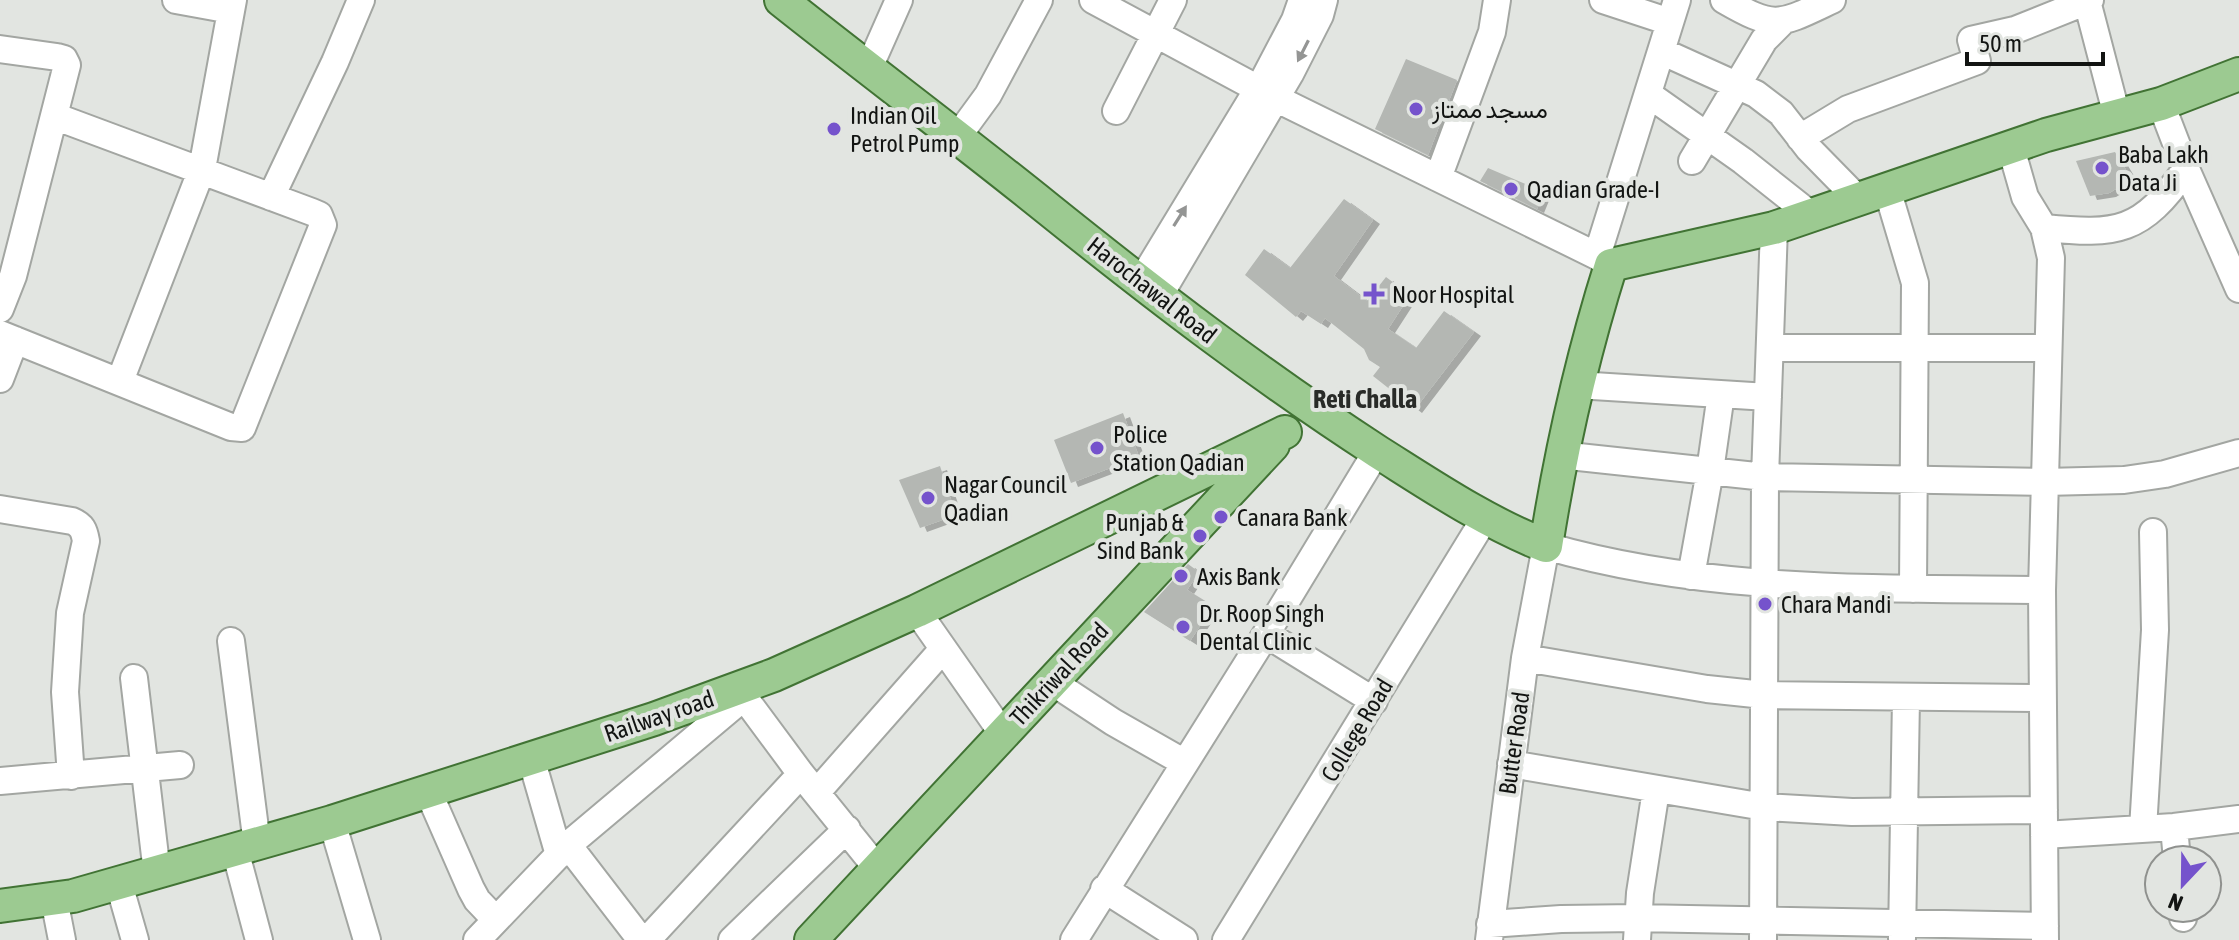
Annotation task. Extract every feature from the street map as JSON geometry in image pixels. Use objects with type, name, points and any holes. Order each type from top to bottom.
[{"type":"main road","name":"Harochawal Road","points":[[781,0],[868,70],[958,136],[1149,290],[1304,405],[1485,518],[1546,546]]},
{"type":"main road","points":[[1546,546],[1560,455],[1604,260],[1774,228],[2046,135],[2161,104],[2239,74]]},
{"type":"main road","name":"Thikriwal Road","points":[[811,940],[1285,432],[1304,405]]},
{"type":"main road","name":"Railway road","points":[[0,906],[54,899],[119,884],[332,822],[741,693],[1285,432]]},
{"type":"street","points":[[120,381],[202,169],[232,5],[176,0]]},
{"type":"street","points":[[271,197],[361,0]]},
{"type":"street","points":[[868,70],[899,0]]},
{"type":"street","points":[[958,136],[988,95],[1039,0]]},
{"type":"street","points":[[1093,0],[1267,94],[1604,260],[1648,94],[1674,11],[1603,0]]},
{"type":"street","points":[[1116,111],[1173,0]]},
{"type":"street","points":[[1267,94],[1302,0]]},
{"type":"street","points":[[1149,290],[1267,94],[1315,26],[1324,0]]},
{"type":"street","points":[[1438,178],[1492,32],[1497,0]]},
{"type":"street","points":[[1724,0],[1762,20],[1781,23]]},
{"type":"street","points":[[1692,161],[1764,40],[1781,23],[1832,0]]},
{"type":"street","points":[[1800,138],[1848,109],[1977,61],[1971,40],[2015,30],[2089,1],[2117,116]]},
{"type":"street","points":[[0,49],[64,59],[66,71],[13,276],[0,309]]},
{"type":"street","points":[[1661,51],[1756,94],[1781,113],[1800,138],[1872,194],[1915,283],[1913,589]]},
{"type":"street","points":[[1648,94],[1811,215]]},
{"type":"street","points":[[2161,104],[2239,289]]},
{"type":"street","points":[[0,379],[7,337],[231,427],[242,428],[323,225],[319,215],[54,116]]},
{"type":"street","points":[[1489,932],[1561,919],[1637,929],[2045,933],[2042,590],[2051,258],[2044,228],[2025,197],[2011,148]]},
{"type":"street","points":[[2044,228],[2100,232],[2130,225],[2155,207],[2186,169]]},
{"type":"street","points":[[1763,930],[1765,477],[1774,228]]},
{"type":"street","points":[[1770,348],[2048,348]]},
{"type":"street","points":[[1577,385],[1768,397]]},
{"type":"street","points":[[1691,576],[1721,394]]},
{"type":"street","points":[[1074,940],[1377,451]]},
{"type":"street","points":[[1560,455],[1765,477],[2045,482],[2124,480],[2165,474],[2239,453]]},
{"type":"street","points":[[0,509],[72,521],[84,530],[86,541],[70,613],[66,677],[71,776]]},
{"type":"street","name":"College Road","points":[[1226,940],[1485,518]]},
{"type":"street","points":[[2143,829],[2155,630],[2153,532]]},
{"type":"street","points":[[1546,546],[1592,559],[1691,576],[1765,584],[2042,590]]},
{"type":"street","name":"Butter Road","points":[[1489,932],[1525,658],[1546,546]]},
{"type":"street","points":[[917,611],[1003,734]]},
{"type":"street","points":[[1266,634],[1374,701]]},
{"type":"street","points":[[231,641],[246,847],[259,940]]},
{"type":"street","points":[[531,758],[563,850],[633,936],[809,783],[943,649]]},
{"type":"street","points":[[1525,658],[1707,689],[1764,695],[2042,698]]},
{"type":"street","points":[[134,678],[157,873]]},
{"type":"street","points":[[1051,681],[1113,722],[1185,763]]},
{"type":"street","points":[[477,940],[563,850],[741,693],[877,868]]},
{"type":"street","points":[[1902,932],[1906,698]]},
{"type":"street","points":[[1511,764],[1764,807],[1904,812],[2143,829],[2239,819]]},
{"type":"street","points":[[0,781],[180,765]]},
{"type":"street","points":[[1637,929],[1656,790]]},
{"type":"street","points":[[428,791],[471,889],[496,920]]},
{"type":"street","points":[[332,822],[367,940]]},
{"type":"street","points":[[2174,827],[2176,844]]},
{"type":"street","points":[[732,940],[847,829]]},
{"type":"street","points":[[119,884],[135,940]]},
{"type":"street","points":[[1104,889],[1184,940]]},
{"type":"street","points":[[54,899],[62,940]]},
{"type":"building","name":"مسجد ممتاز","points":[[1406,59],[1457,80],[1428,155],[1375,129]]},
{"type":"building","name":"Baba Lakh Data Ji","points":[[2115,152],[2129,175],[2126,183],[2109,193],[2090,196],[2076,161]]},
{"type":"building","name":"Qadian Grade-I","points":[[1488,168],[1544,192],[1537,209],[1480,181]]},
{"type":"building","points":[[1344,199],[1373,220],[1334,276],[1367,301],[1386,277],[1410,295],[1388,329],[1416,348],[1444,311],[1474,332],[1415,409],[1373,376],[1380,367],[1369,360],[1364,349],[1325,318],[1321,324],[1301,311],[1296,317],[1245,275],[1264,249],[1290,268]]},
{"type":"building","name":"Police Station Qadian","points":[[1123,413],[1139,457],[1071,483],[1054,440]]},
{"type":"building","name":"Nagar Council Qadian","points":[[940,466],[956,515],[920,528],[899,480]]},
{"type":"building","name":"Dr. Roop Singh Dental Clinic","points":[[1188,564],[1199,572],[1187,590],[1213,606],[1190,641],[1144,612]]},
{"type":"place","name":"مسجد ممتاز","points":[[1416,109]]},
{"type":"place","name":"Indian Oil Petrol Pump","points":[[834,129]]},
{"type":"place","name":"Baba Lakh Data Ji","points":[[2102,168]]},
{"type":"place","name":"Qadian Grade-I","points":[[1511,189]]},
{"type":"place","name":"Noor Hospital","points":[[1374,294]]},
{"type":"place","name":"Police Station Qadian","points":[[1097,448]]},
{"type":"place","name":"Nagar Council Qadian","points":[[928,498]]},
{"type":"place","name":"Canara Bank","points":[[1221,517]]},
{"type":"place","name":"Punjab & Sind Bank","points":[[1200,536]]},
{"type":"place","name":"Axis Bank","points":[[1181,576]]},
{"type":"place","name":"Chara Mandi","points":[[1765,604]]},
{"type":"place","name":"Dr. Roop Singh Dental Clinic","points":[[1183,627]]},
{"type":"district","name":"Reti Challa","points":[[1365,399]]}]
